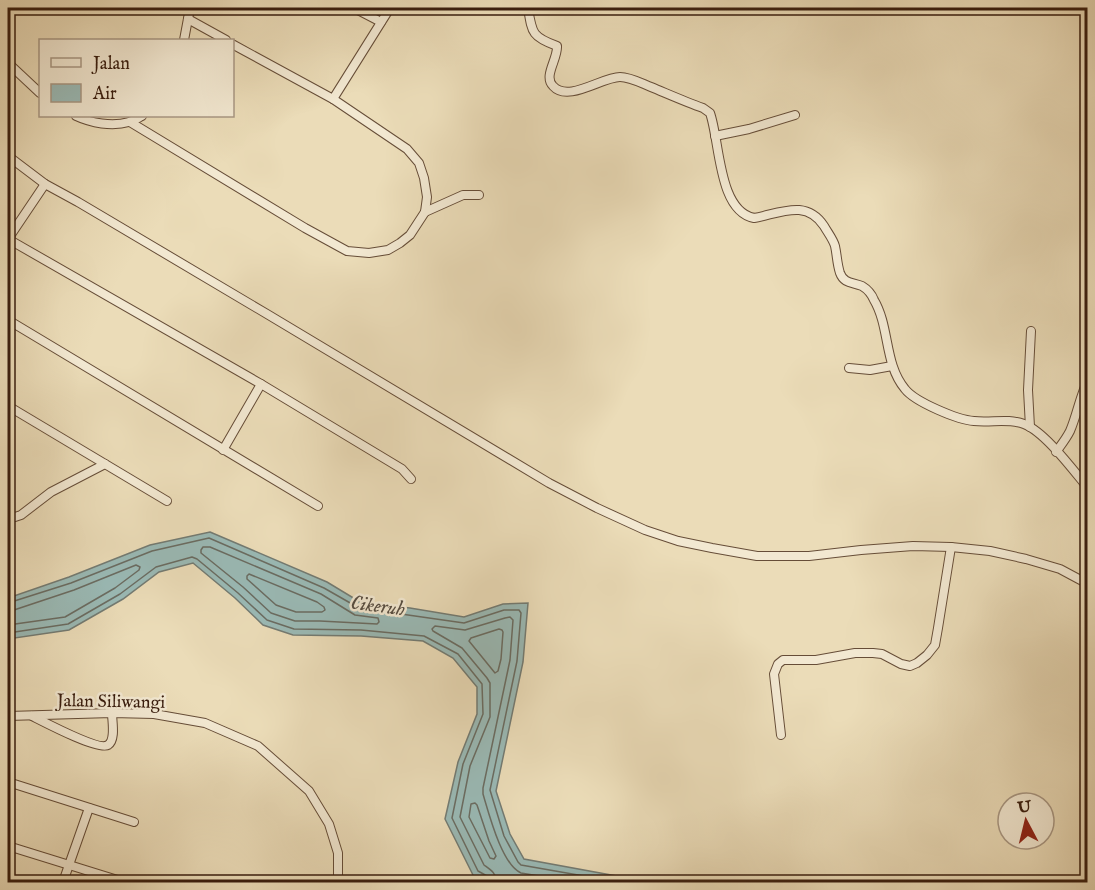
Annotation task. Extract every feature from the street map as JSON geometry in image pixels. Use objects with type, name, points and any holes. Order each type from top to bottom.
[{"type":"street","points":[[184,39],[190,8]]},
{"type":"street","points":[[354,8],[381,22]]},
{"type":"street","points":[[333,99],[390,8]]},
{"type":"street","points":[[528,8],[532,31],[542,41],[557,46],[558,50],[550,73],[550,82],[556,89],[569,92],[620,77],[706,110],[712,119],[724,182],[739,210],[754,218],[798,209],[816,216],[834,245],[843,278],[866,290],[879,308],[892,366],[906,391],[954,416],[972,421],[1014,422],[1030,427],[1047,441],[1088,488]]},
{"type":"street","points":[[188,19],[224,39]]},
{"type":"street","points":[[130,122],[305,228],[347,250],[369,254],[388,250],[410,235],[425,212],[427,197],[419,163],[407,149],[333,99],[234,45]]},
{"type":"street","points":[[8,63],[39,92]]},
{"type":"street","points":[[715,136],[749,129],[795,115]]},
{"type":"street","points":[[77,117],[102,123],[130,122],[140,117]]},
{"type":"street","points":[[8,156],[45,184],[549,483],[645,530],[678,541],[757,556],[809,556],[913,546],[990,551],[1060,569],[1088,584]]},
{"type":"street","points":[[45,184],[8,240],[261,384],[402,469],[411,479]]},
{"type":"street","points":[[425,212],[463,195],[479,195]]},
{"type":"street","points":[[8,320],[318,506]]},
{"type":"street","points":[[1030,427],[1028,390],[1031,331]]},
{"type":"street","points":[[849,368],[870,370],[892,366]]},
{"type":"street","points":[[1056,452],[1071,428],[1081,394],[1088,380]]},
{"type":"street","points":[[224,450],[261,384]]},
{"type":"street","points":[[8,406],[167,501]]},
{"type":"street","points":[[8,516],[15,517],[21,514],[51,492],[105,464]]},
{"type":"street","points":[[781,735],[774,674],[778,664],[783,660],[816,660],[855,653],[873,653],[882,654],[910,666],[927,656],[934,645],[939,628],[951,547]]},
{"type":"street","points":[[31,715],[72,736],[101,747],[108,745],[112,739],[112,713]]},
{"type":"street","name":"Jalan Siliwangi","points":[[8,716],[154,714],[205,723],[258,746],[309,790],[329,824],[338,853],[338,882]]},
{"type":"street","points":[[8,782],[134,822]]},
{"type":"street","points":[[63,882],[89,808]]},
{"type":"street","points":[[8,846],[124,882]]},
{"type":"water","name":"Cikeruh","points":[[210,532],[327,582],[360,602],[464,617],[503,604],[528,603],[523,662],[496,791],[510,834],[524,859],[643,882],[490,882],[474,877],[445,819],[458,762],[477,714],[477,687],[453,658],[423,641],[361,636],[293,635],[263,625],[193,563],[159,572],[123,599],[69,630],[8,639],[8,598],[150,545]]}]
